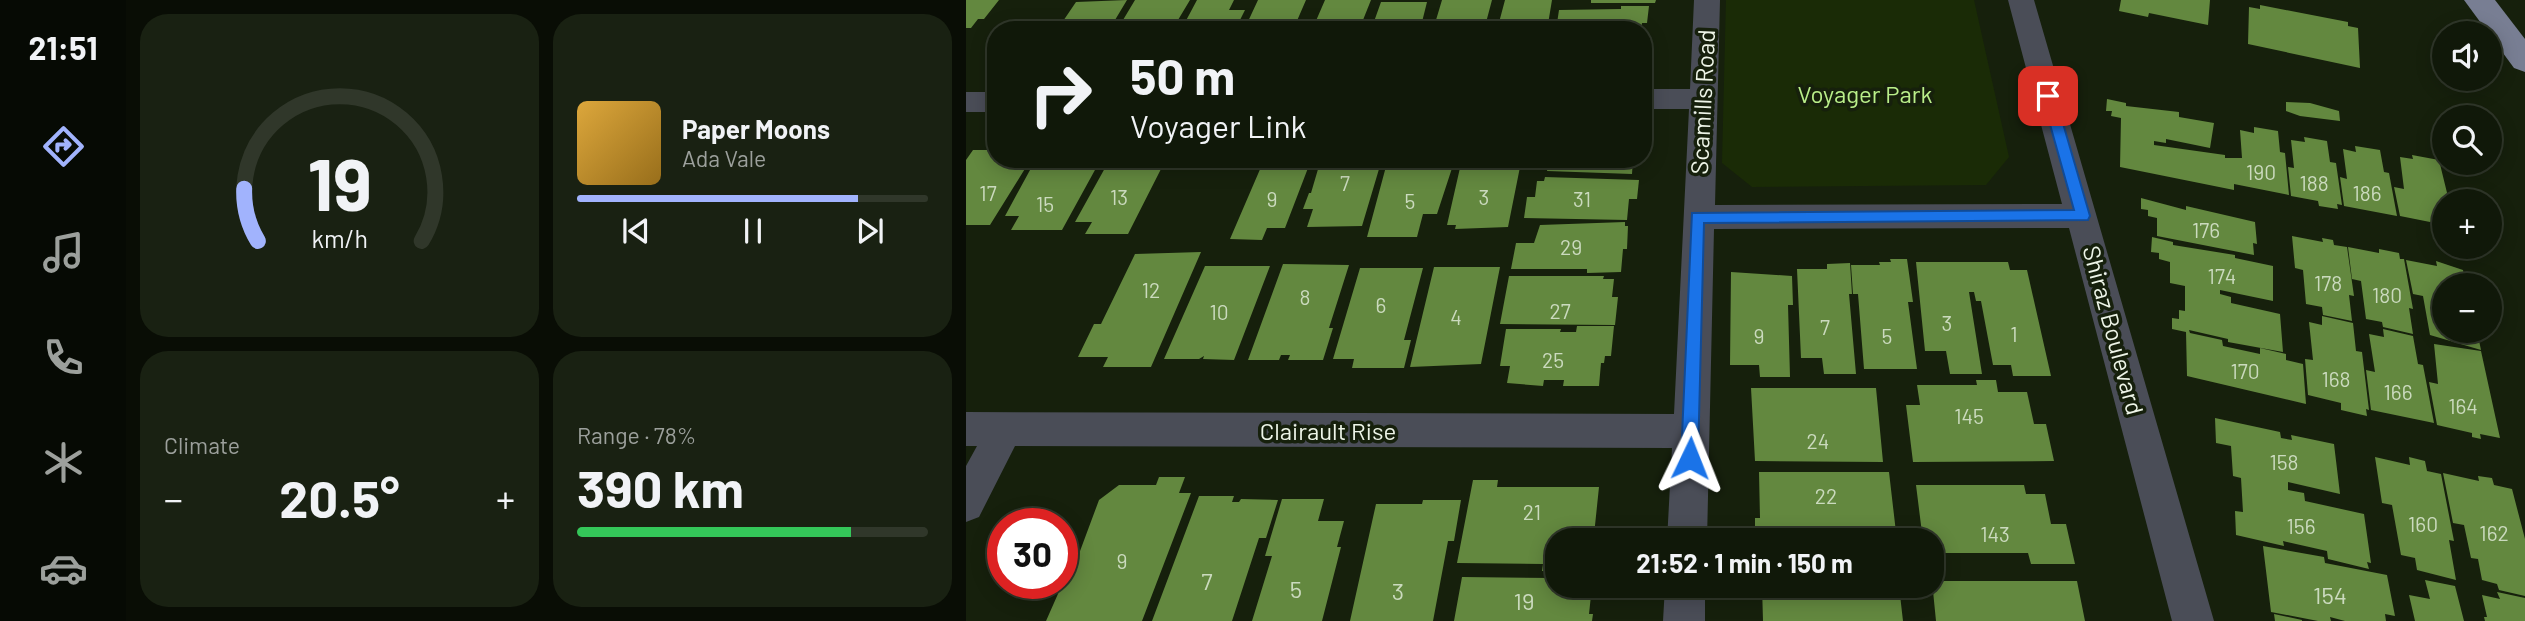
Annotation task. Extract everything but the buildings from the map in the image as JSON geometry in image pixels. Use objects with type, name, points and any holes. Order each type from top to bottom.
[{"type":"main road","points":[[2479,0],[2525,61]]},
{"type":"street","name":"Scamills Road","points":[[1687,528],[1707,0]]},
{"type":"street","name":"Shiraz Boulevard","points":[[2021,0],[2193,621]]},
{"type":"street","points":[[1652,99],[1702,99]]},
{"type":"street","points":[[966,102],[987,102]]},
{"type":"street","points":[[1697,217],[2082,216]]},
{"type":"street","name":"Clairault Rise","points":[[966,429],[1690,431]]},
{"type":"street","points":[[966,504],[1005,429]]},
{"type":"street","points":[[1684,621],[1685,598]]},
{"type":"green space","name":"Voyager Park","points":[[1726,0],[1974,0],[2009,157],[1986,185],[1752,187],[1722,163]]},
{"type":"route","points":[[1690,458],[1697,217],[2082,216],[2048,96]]}]
